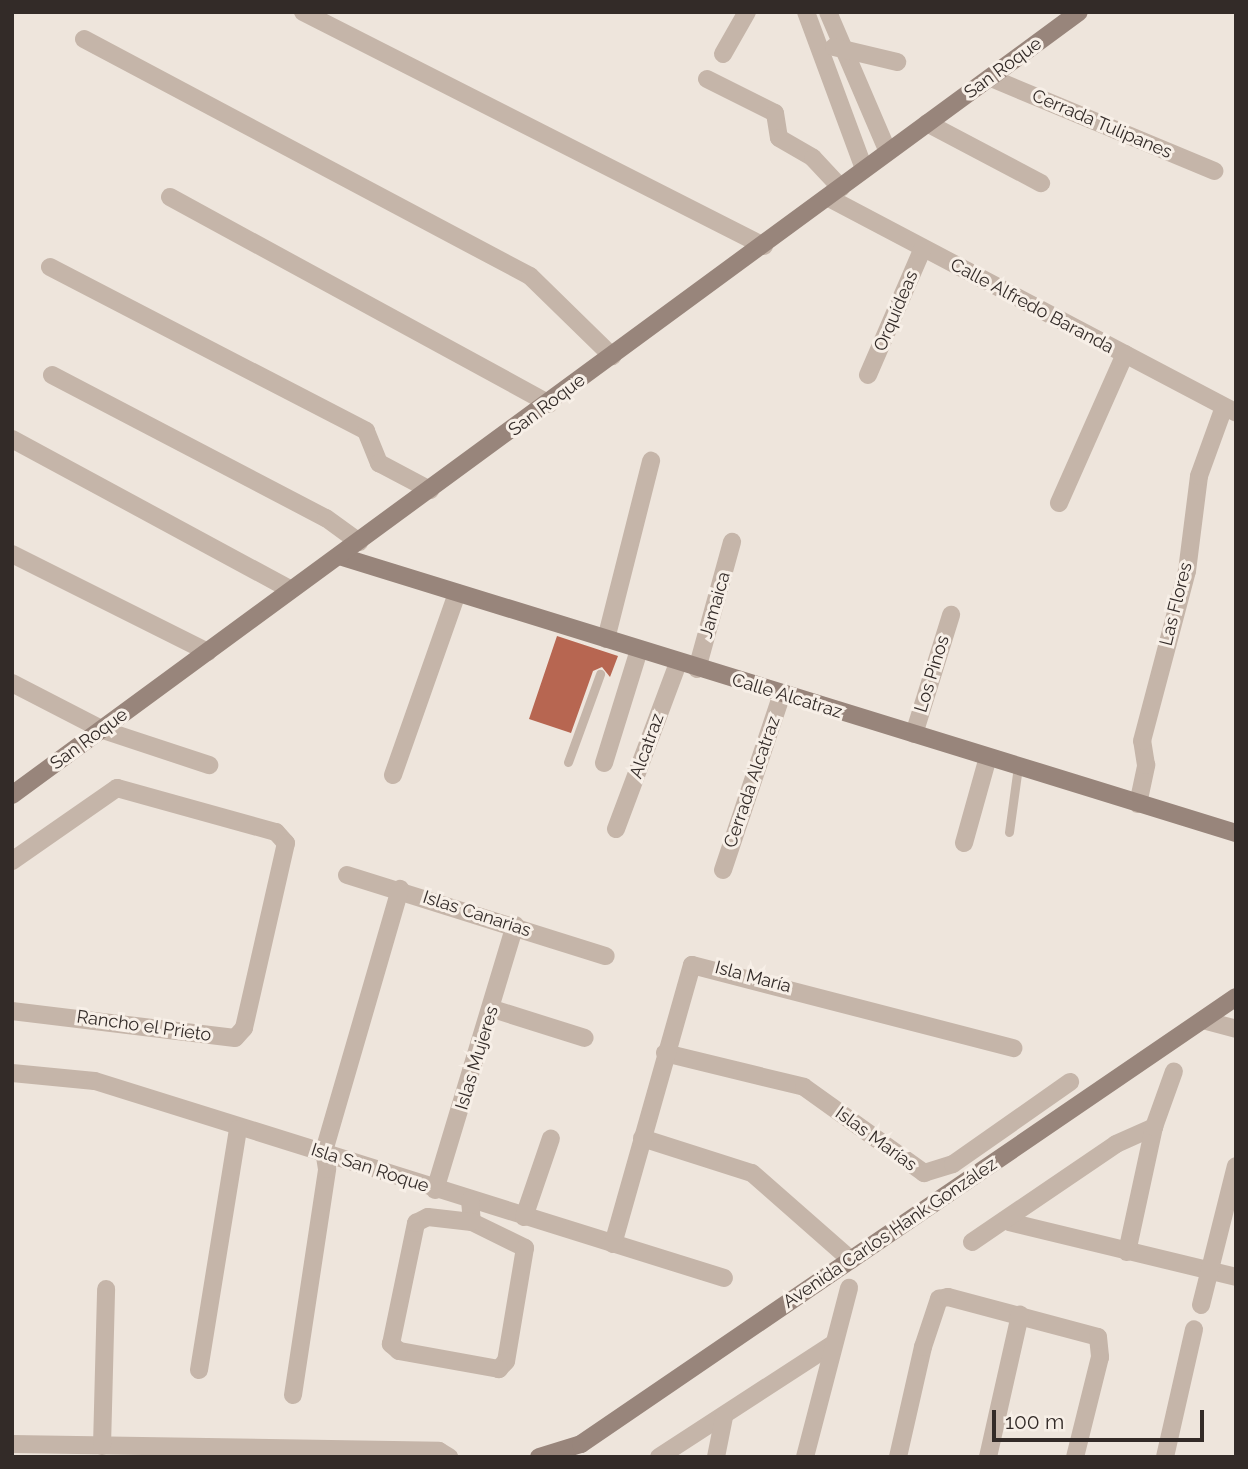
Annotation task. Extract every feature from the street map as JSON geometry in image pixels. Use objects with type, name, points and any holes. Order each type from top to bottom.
[{"type":"main road","name":"San Roque","points":[[12,795],[549,404],[1079,12]]},
{"type":"main road","name":"Calle Alcatraz","points":[[339,556],[457,593],[608,646],[639,650],[1236,833]]},
{"type":"main road","name":"Avenida Carlos Hank González","points":[[538,1457],[581,1444],[1236,997]]},
{"type":"street","points":[[303,12],[764,246]]},
{"type":"street","points":[[723,54],[747,12]]},
{"type":"street","points":[[806,12],[864,169]]},
{"type":"street","points":[[828,12],[840,48],[888,152]]},
{"type":"street","points":[[84,39],[530,276],[612,356]]},
{"type":"street","points":[[820,47],[840,48],[897,62]]},
{"type":"street","name":"Cerrada Tulipanes","points":[[991,78],[1214,171]]},
{"type":"street","name":"Calle Alfredo Baranda","points":[[707,79],[775,113],[779,138],[813,158],[835,193],[923,248],[1230,410]]},
{"type":"street","points":[[928,123],[1041,183]]},
{"type":"street","points":[[170,197],[549,404]]},
{"type":"street","name":"Orquídeas","points":[[868,375],[923,248]]},
{"type":"street","points":[[50,267],[366,430],[379,463],[430,490]]},
{"type":"street","points":[[1059,503],[1125,355]]},
{"type":"street","points":[[52,375],[359,542]]},
{"type":"street","name":"Las Flores","points":[[1139,803],[1146,765],[1142,741],[1187,570],[1199,476],[1230,410]]},
{"type":"street","points":[[12,439],[291,590]]},
{"type":"street","points":[[608,646],[651,461]]},
{"type":"street","name":"Jamaica","points":[[697,669],[732,542]]},
{"type":"street","points":[[12,554],[208,652]]},
{"type":"street","points":[[393,775],[457,593]]},
{"type":"street","name":"Los Pinos","points":[[914,734],[951,615]]},
{"type":"street","points":[[604,763],[639,650]]},
{"type":"street","name":"Alcatraz","points":[[617,829],[678,663]]},
{"type":"street","points":[[12,683],[103,730],[209,765]]},
{"type":"street","name":"Cerrada Alcatraz","points":[[723,870],[782,694]]},
{"type":"street","points":[[964,843],[988,757]]},
{"type":"street","name":"Rancho el Prieto","points":[[12,862],[117,788],[285,838],[244,1028],[235,1038],[12,1011]]},
{"type":"street","name":"Islas Canarias","points":[[347,875],[400,889],[606,956]]},
{"type":"street","points":[[293,1395],[324,1151],[400,889]]},
{"type":"street","name":"Islas Mujeres","points":[[435,1190],[493,1009],[515,925]]},
{"type":"street","name":"Isla María","points":[[613,1244],[686,972],[705,964],[1013,1048]]},
{"type":"street","points":[[493,1009],[585,1038]]},
{"type":"street","points":[[1203,1020],[1236,1029]]},
{"type":"street","name":"Islas Marías","points":[[665,1054],[804,1087],[924,1173],[953,1164],[1070,1082]]},
{"type":"street","points":[[1127,1252],[1154,1127],[1174,1071]]},
{"type":"street","name":"Isla San Roque","points":[[12,1073],[95,1082],[237,1129],[324,1151],[435,1190],[724,1278]]},
{"type":"street","points":[[972,1242],[1009,1222],[1116,1144],[1154,1127]]},
{"type":"street","points":[[199,1370],[237,1129]]},
{"type":"street","points":[[524,1216],[551,1138]]},
{"type":"street","points":[[642,1138],[752,1173],[851,1260]]},
{"type":"street","points":[[1201,1305],[1236,1166]]},
{"type":"street","points":[[470,1200],[472,1222]]},
{"type":"street","points":[[428,1217],[472,1222],[525,1248],[506,1361],[499,1369],[399,1351],[391,1344],[416,1223],[428,1217]]},
{"type":"street","points":[[1009,1222],[1236,1277]]},
{"type":"street","points":[[805,1457],[849,1288]]},
{"type":"street","points":[[102,1446],[106,1289]]},
{"type":"street","points":[[898,1457],[939,1299],[1020,1315],[1098,1336],[1102,1344],[1075,1457]]},
{"type":"street","points":[[988,1457],[1020,1315]]},
{"type":"street","points":[[1165,1457],[1194,1329]]},
{"type":"street","points":[[659,1457],[833,1344]]},
{"type":"street","points":[[716,1457],[724,1417]]},
{"type":"street","points":[[12,1444],[439,1451],[449,1457]]},
{"type":"lane","points":[[568,762],[600,674]]},
{"type":"lane","points":[[1009,832],[1018,766]]},
{"type":"building","points":[[557,636],[618,656],[610,677],[602,667],[593,671],[571,733],[529,719]]}]
